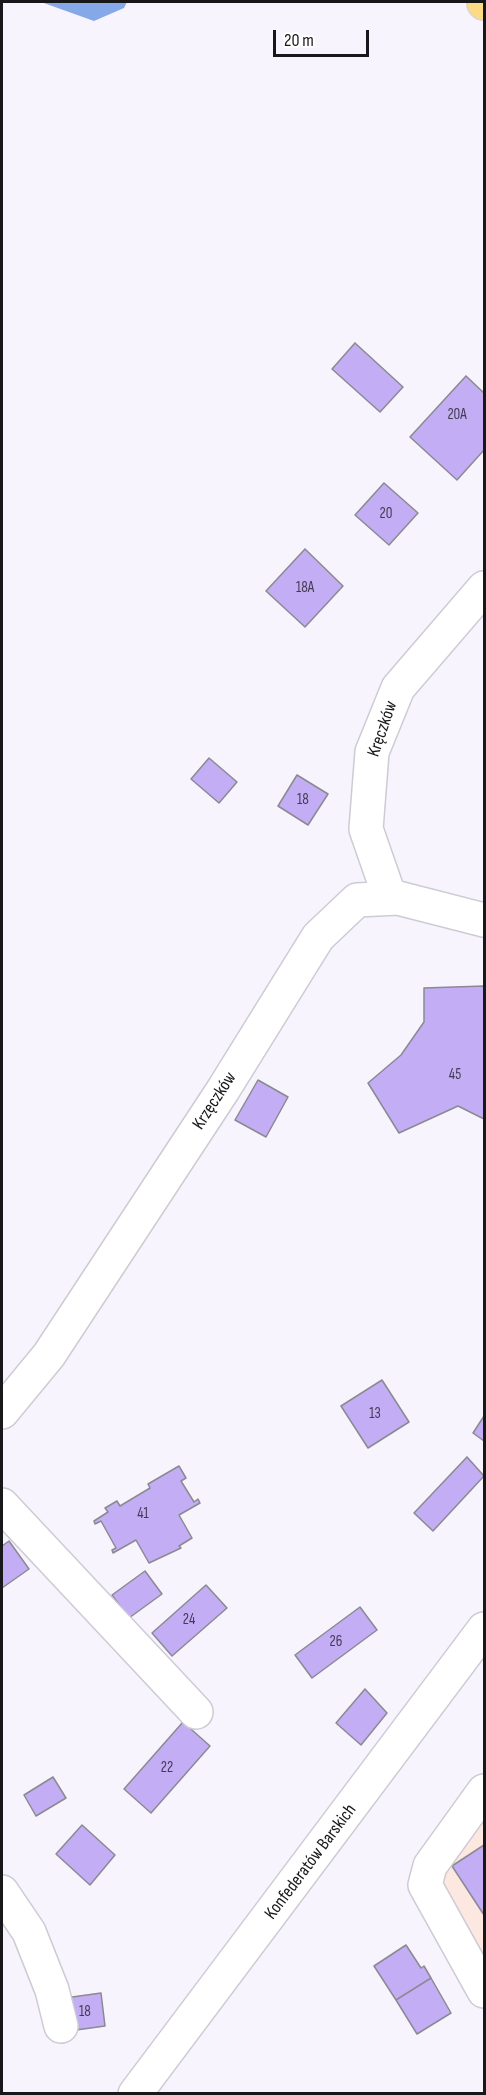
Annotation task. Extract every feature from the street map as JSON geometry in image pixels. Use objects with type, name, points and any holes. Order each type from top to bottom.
[{"type":"street","name":"Kręczków","points":[[390,898],[366,829],[372,752],[398,688],[484,588]]},
{"type":"street","name":"Krzęczków","points":[[2,1412],[49,1354],[223,1090],[318,937],[357,900],[398,898],[484,920]]},
{"type":"street","points":[[2,1505],[196,1712]]},
{"type":"street","name":"Konfederatów Barskich","points":[[135,2094],[484,1629]]},
{"type":"street","points":[[484,1791],[430,1866],[425,1885],[484,1991]]},
{"type":"street","points":[[2,1892],[29,1932],[52,1990],[61,2026]]},
{"type":"shaded area","points":[[484,1803],[484,2011],[418,1894]]},
{"type":"water","points":[[41,2],[127,2],[124,8],[94,21]]},
{"type":"building","points":[[355,343],[403,387],[380,412],[332,369]]},
{"type":"building","points":[[466,376],[484,393],[484,450],[457,480],[410,437]]},
{"type":"building","points":[[384,483],[418,513],[389,545],[355,515]]},
{"type":"building","points":[[305,549],[343,586],[305,627],[266,591]]},
{"type":"building","points":[[209,758],[237,782],[219,803],[191,779]]},
{"type":"building","points":[[297,775],[328,794],[308,825],[278,806]]},
{"type":"building","points":[[484,986],[484,1119],[458,1106],[399,1133],[368,1083],[401,1055],[424,1022],[424,988]]},
{"type":"building","points":[[258,1080],[288,1097],[266,1137],[235,1120]]},
{"type":"building","points":[[382,1380],[409,1422],[368,1448],[341,1406]]},
{"type":"building","points":[[484,1416],[484,1441],[473,1433]]},
{"type":"building","points":[[467,1457],[484,1476],[433,1531],[414,1513]]},
{"type":"building","points":[[179,1466],[186,1478],[181,1481],[194,1502],[198,1499],[200,1503],[179,1515],[192,1538],[179,1546],[181,1548],[149,1563],[136,1540],[113,1553],[112,1550],[116,1548],[101,1521],[95,1524],[94,1521],[108,1512],[105,1508],[117,1501],[120,1506],[150,1488],[148,1484]]},
{"type":"building","points":[[9,1541],[29,1569],[2,1588],[2,1546]]},
{"type":"building","points":[[145,1571],[162,1594],[129,1618],[112,1595]]},
{"type":"building","points":[[206,1585],[227,1608],[172,1656],[152,1633]]},
{"type":"building","points":[[360,1607],[377,1630],[312,1678],[295,1655]]},
{"type":"building","points":[[365,1689],[387,1713],[361,1745],[336,1723]]},
{"type":"building","points":[[183,1722],[210,1746],[151,1813],[124,1789]]},
{"type":"building","points":[[53,1777],[66,1798],[36,1816],[24,1795]]},
{"type":"building","points":[[82,1825],[115,1855],[90,1885],[56,1854]]},
{"type":"building","points":[[484,1845],[484,1915],[452,1866]]},
{"type":"building","points":[[406,1945],[421,1968],[424,1966],[431,1978],[396,2000],[374,1966]]},
{"type":"building","points":[[431,1978],[451,2013],[417,2034],[396,2000]]},
{"type":"building","points":[[101,1993],[105,2026],[69,2031],[65,1998]]}]
